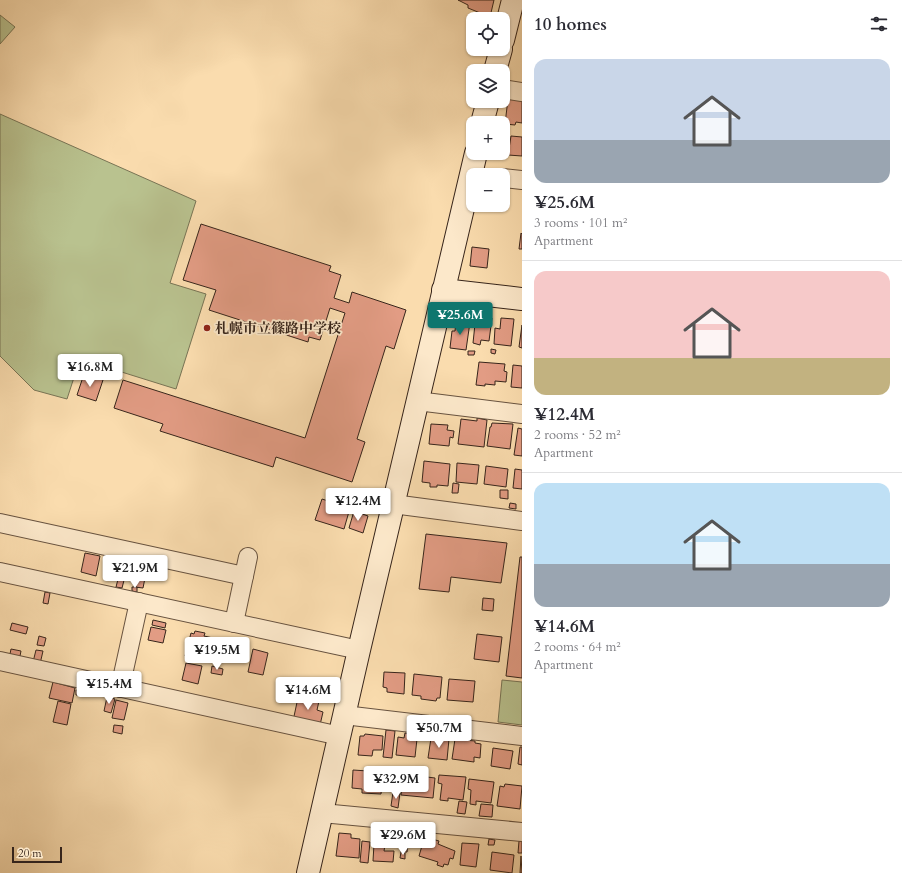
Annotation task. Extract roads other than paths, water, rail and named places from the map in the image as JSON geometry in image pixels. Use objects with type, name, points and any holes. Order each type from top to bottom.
[{"type":"street","points":[[510,15],[514,0]]},
{"type":"street","points":[[510,90],[522,92]]},
{"type":"street","points":[[510,179],[522,180]]},
{"type":"street","points":[[308,873],[340,736],[358,650],[442,290],[466,206]]},
{"type":"street","points":[[442,290],[522,299]]},
{"type":"street","points":[[417,401],[522,414]]},
{"type":"street","points":[[393,504],[522,521]]},
{"type":"street","points":[[0,523],[244,576]]},
{"type":"street","points":[[234,623],[248,557]]},
{"type":"street","points":[[0,572],[358,650]]},
{"type":"street","points":[[120,688],[139,602]]},
{"type":"street","points":[[0,661],[340,736]]},
{"type":"street","points":[[344,715],[522,736]]},
{"type":"street","points":[[322,812],[522,832]]},
{"type":"place","name":"札幌市立篠路中学校","points":[[207,328]]}]
